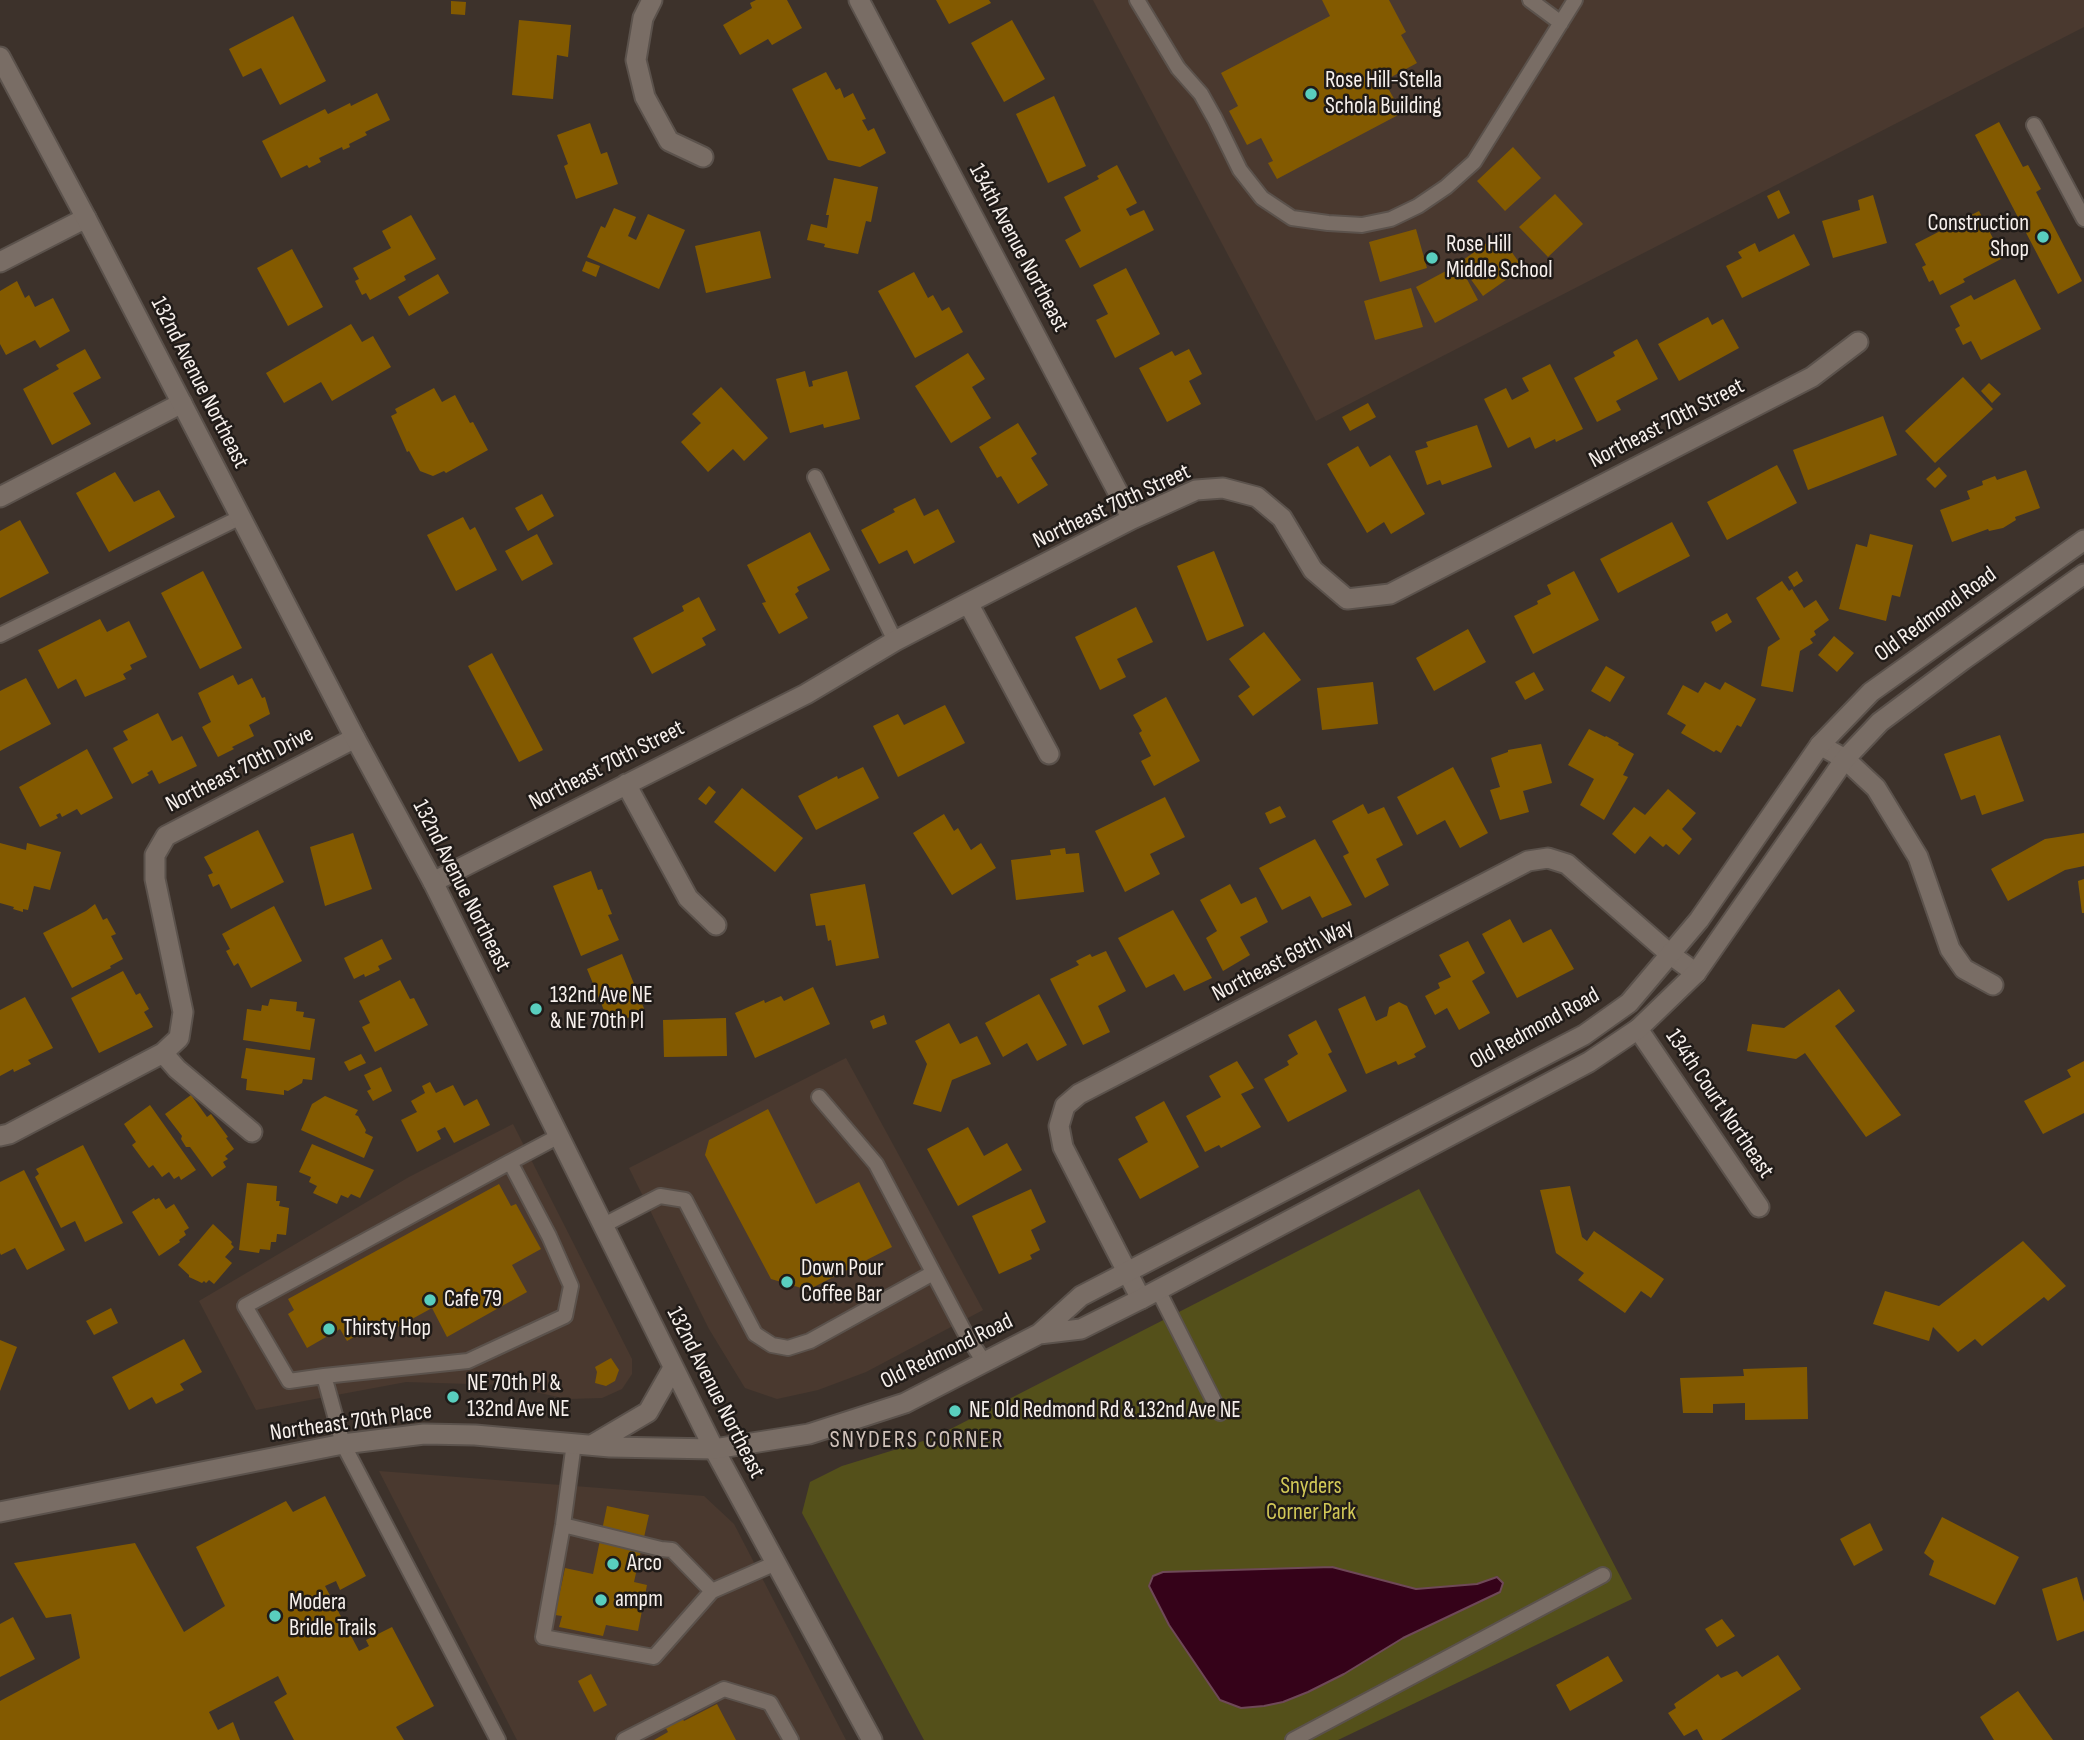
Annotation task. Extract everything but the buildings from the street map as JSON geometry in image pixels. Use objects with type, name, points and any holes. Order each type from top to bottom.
[{"type":"street","points":[[652,0],[643,18],[636,60],[645,97],[669,141],[703,157]]},
{"type":"street","name":"134th Avenue Northeast","points":[[859,0],[1132,519]]},
{"type":"street","name":"132nd Avenue Northeast","points":[[0,57],[355,738],[433,882],[713,1449],[873,1740]]},
{"type":"street","points":[[0,262],[86,218]]},
{"type":"street","name":"Northeast 70th Street","points":[[433,882],[806,694],[895,641],[968,603],[1132,519],[1196,490],[1223,488],[1257,497],[1282,518],[1313,570],[1347,598],[1390,594],[1812,377],[1858,342]]},
{"type":"street","points":[[0,497],[182,402]]},
{"type":"street","name":"Old Redmond Road","points":[[713,1449],[809,1434],[905,1403],[1039,1334],[1081,1296],[1127,1271],[1584,1035],[1629,1003],[1671,955],[1699,920],[1820,745],[1871,692],[2084,540]]},
{"type":"street","name":"Old Redmond Road","points":[[1039,1334],[1081,1329],[1589,1062],[1638,1029],[1696,973],[1845,759],[1880,722],[2084,575]]},
{"type":"street","points":[[968,603],[1049,754]]},
{"type":"street","name":"Northeast 70th Drive","points":[[163,1054],[179,1038],[183,1012],[155,879],[155,855],[166,836],[355,738]]},
{"type":"street","points":[[1820,745],[1845,759],[1876,788],[1917,857],[1950,949],[1964,969],[1993,985]]},
{"type":"street","points":[[626,784],[688,898],[716,925]]},
{"type":"street","name":"Northeast 69th Way","points":[[1149,1294],[1127,1271],[1063,1146],[1059,1126],[1065,1106],[1079,1094],[1528,861],[1549,858],[1567,864],[1671,955],[1696,973]]},
{"type":"street","name":"134th Court Northeast","points":[[1638,1029],[1759,1207]]},
{"type":"street","points":[[0,1136],[9,1134],[163,1054],[251,1132]]},
{"type":"street","points":[[583,1444],[648,1412],[673,1368]]},
{"type":"street","name":"Northeast 70th Place","points":[[0,1512],[343,1444],[424,1434],[713,1449]]},
{"type":"lane","points":[[1137,0],[1178,68],[1200,94],[1240,170],[1262,198],[1292,218],[1362,225],[1391,219],[1418,206],[1437,194],[1474,162],[1575,0]]},
{"type":"lane","points":[[1530,0],[1561,23]]},
{"type":"lane","points":[[2034,125],[2084,219]]},
{"type":"lane","points":[[814,477],[895,641]]},
{"type":"lane","points":[[0,635],[241,517]]},
{"type":"lane","points":[[819,1097],[876,1164],[964,1331],[984,1362]]},
{"type":"lane","points":[[510,1162],[549,1236],[571,1286],[565,1316],[468,1361],[289,1381],[245,1306],[510,1162],[559,1136]]},
{"type":"lane","points":[[604,1225],[660,1196],[685,1199],[755,1334],[772,1345],[789,1348],[810,1341],[933,1273]]},
{"type":"lane","points":[[1149,1294],[1220,1413]]},
{"type":"lane","points":[[324,1376],[343,1444],[498,1740]]},
{"type":"lane","points":[[583,1444],[563,1525],[543,1637],[654,1657],[712,1591],[776,1563]]},
{"type":"lane","points":[[563,1525],[672,1550],[712,1591]]},
{"type":"lane","points":[[1293,1740],[1603,1575]]},
{"type":"lane","points":[[624,1740],[724,1689],[770,1703],[790,1740]]},
{"type":"shaded area","name":"Rose Hill Middle School","points":[[1093,0],[2084,0],[2084,27],[1316,421]]},
{"type":"shaded area","points":[[846,1058],[983,1310],[866,1372],[818,1390],[777,1399],[745,1388],[709,1329],[629,1168]]},
{"type":"shaded area","points":[[513,1124],[632,1359],[632,1374],[622,1389],[602,1398],[567,1399],[504,1385],[406,1382],[256,1410],[199,1301],[409,1177]]},
{"type":"shaded area","points":[[379,1471],[704,1496],[734,1524],[846,1740],[517,1740]]},
{"type":"shaded area","points":[[1332,1567],[1416,1589],[1477,1584],[1497,1577],[1503,1583],[1500,1592],[1403,1638],[1344,1674],[1308,1692],[1283,1702],[1241,1708],[1220,1700],[1169,1625],[1149,1586],[1153,1576],[1163,1572]]},
{"type":"green space","name":"Snyders Corner Park","points":[[1419,1189],[1632,1599],[1338,1740],[924,1740],[802,1513],[810,1482],[842,1466],[933,1438]]},
{"type":"place","name":"Rose Hill-Stella Schola Building","points":[[1311,94]]},
{"type":"place","name":"Construction Shop","points":[[2043,237]]},
{"type":"place","name":"Rose Hill Middle School","points":[[1432,258]]},
{"type":"place","name":"132nd Ave NE & NE 70th Pl","points":[[536,1009]]},
{"type":"place","name":"Down Pour Coffee Bar","points":[[787,1282]]},
{"type":"place","name":"Cafe 79","points":[[430,1300]]},
{"type":"place","name":"Thirsty Hop","points":[[329,1329]]},
{"type":"place","name":"NE 70th Pl & 132nd Ave NE","points":[[453,1397]]},
{"type":"place","name":"NE Old Redmond Rd & 132nd Ave NE","points":[[955,1411]]},
{"type":"place","name":"Arco","points":[[613,1564]]},
{"type":"place","name":"ampm","points":[[601,1600]]},
{"type":"place","name":"Modera Bridle Trails","points":[[275,1616]]},
{"type":"district","name":"SNYDERS CORNER","points":[[917,1441]]}]
